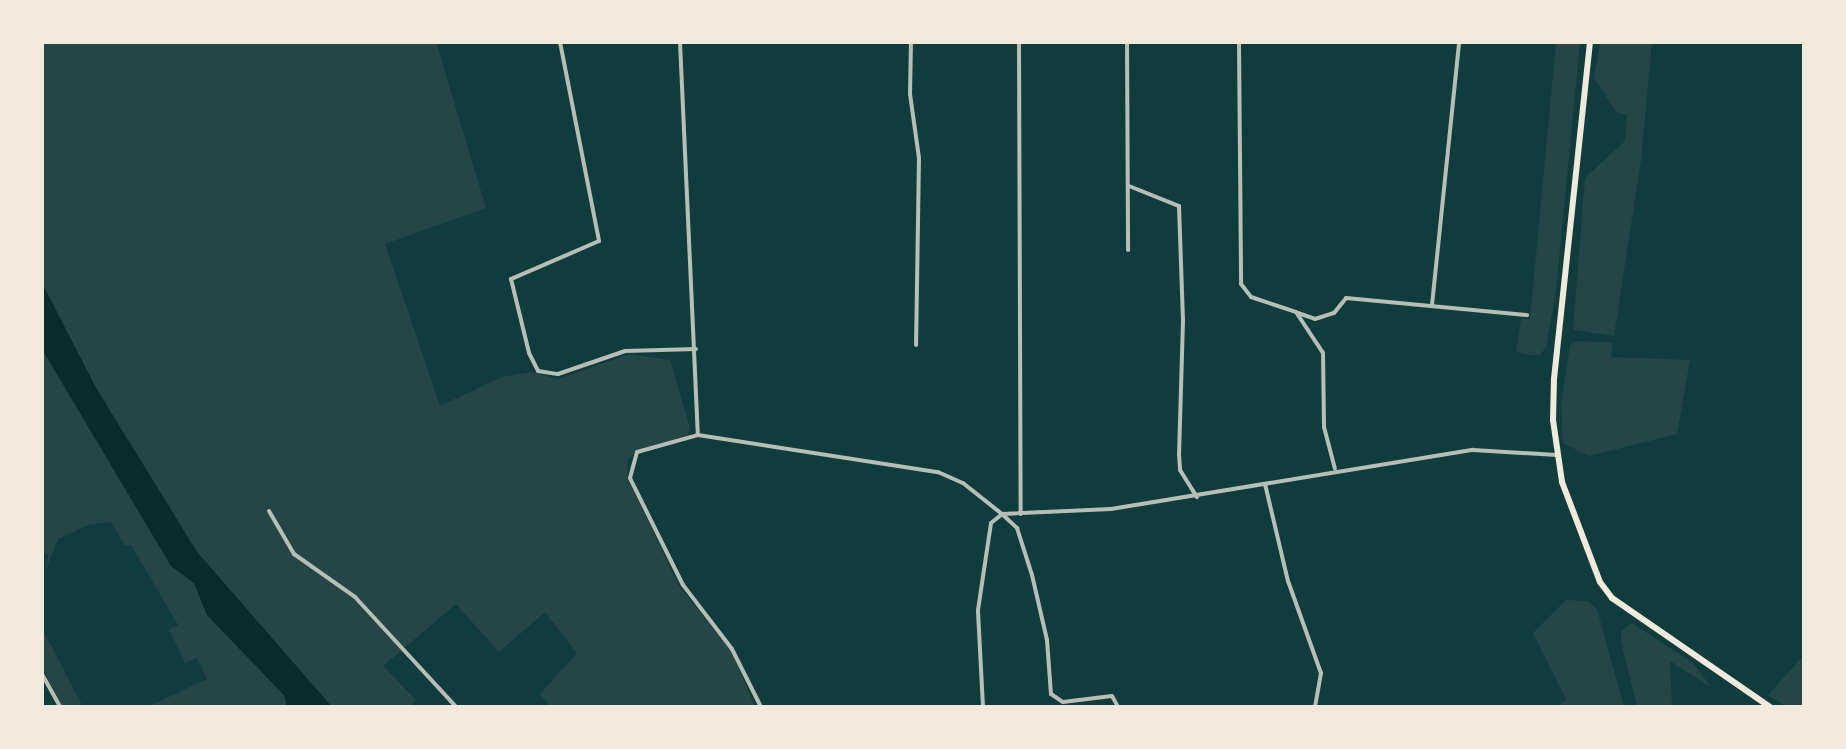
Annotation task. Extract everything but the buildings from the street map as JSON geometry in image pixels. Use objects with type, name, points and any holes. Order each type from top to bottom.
[{"type":"main road","points":[[1590,42],[1554,379],[1557,455],[1570,512],[1612,598],[1770,707]]},
{"type":"street","points":[[560,42],[599,241],[511,279],[538,371],[558,374],[625,351],[696,349]]},
{"type":"street","points":[[680,42],[698,435]]},
{"type":"street","points":[[911,42],[910,94],[919,158],[916,345]]},
{"type":"street","points":[[1019,42],[1021,514]]},
{"type":"street","points":[[1127,42],[1128,250]]},
{"type":"street","points":[[1239,42],[1241,284],[1251,297],[1315,319],[1334,313],[1346,298],[1527,315]]},
{"type":"street","points":[[1432,305],[1459,42]]},
{"type":"street","points":[[1129,186],[1179,206],[1177,424],[1180,470],[1197,497]]},
{"type":"street","points":[[1296,312],[1323,353],[1324,427],[1335,470]]},
{"type":"street","points":[[761,707],[732,649],[683,585],[630,478],[631,462],[637,452],[698,435],[938,472],[963,483],[1017,528],[1047,640],[1051,694],[1063,702],[1112,696],[1118,707]]},
{"type":"street","points":[[983,707],[978,610],[991,523],[1002,514],[1111,509],[1197,497],[1335,470],[1473,450],[1557,455]]},
{"type":"street","points":[[1265,484],[1288,581],[1321,673],[1315,707]]},
{"type":"street","points":[[269,511],[294,554],[355,597],[456,707]]},
{"type":"street","points":[[42,674],[60,707]]},
{"type":"shaded area","points":[[42,42],[436,42],[486,208],[385,244],[440,406],[502,377],[531,372],[558,379],[630,354],[670,360],[690,428],[687,436],[637,450],[628,459],[627,477],[679,586],[731,650],[755,707],[551,707],[540,694],[577,653],[545,612],[499,652],[456,604],[383,666],[416,700],[408,707],[332,707],[197,552],[96,388],[42,283]]},
{"type":"shaded area","points":[[1556,42],[1580,43],[1556,291],[1546,347],[1540,355],[1528,355],[1516,352],[1521,319],[1530,319]]},
{"type":"shaded area","points":[[1600,42],[1652,42],[1641,160],[1614,336],[1573,330],[1585,178],[1625,141],[1627,115],[1616,112],[1594,77]]},
{"type":"shaded area","points":[[42,283],[96,388],[197,552],[332,707],[287,707],[284,695],[207,615],[194,583],[171,566],[42,349]]},
{"type":"shaded area","points":[[1577,341],[1613,343],[1611,357],[1690,360],[1677,434],[1589,456],[1563,443],[1561,405],[1570,345]]},
{"type":"shaded area","points":[[42,349],[171,566],[194,583],[207,615],[284,695],[287,707],[147,707],[207,679],[197,658],[185,663],[169,630],[178,625],[131,545],[125,546],[111,522],[88,525],[58,539],[47,567],[48,555],[42,549]]},
{"type":"shaded area","points":[[1566,600],[1588,601],[1597,609],[1624,707],[1558,707],[1566,699],[1533,633]]},
{"type":"shaded area","points":[[1632,623],[1693,663],[1712,688],[1670,661],[1672,707],[1637,707],[1621,642],[1621,631]]},
{"type":"shaded area","points":[[42,630],[83,707],[62,707],[42,667]]},
{"type":"shaded area","points":[[1804,655],[1804,707],[1787,707],[1768,695]]}]
